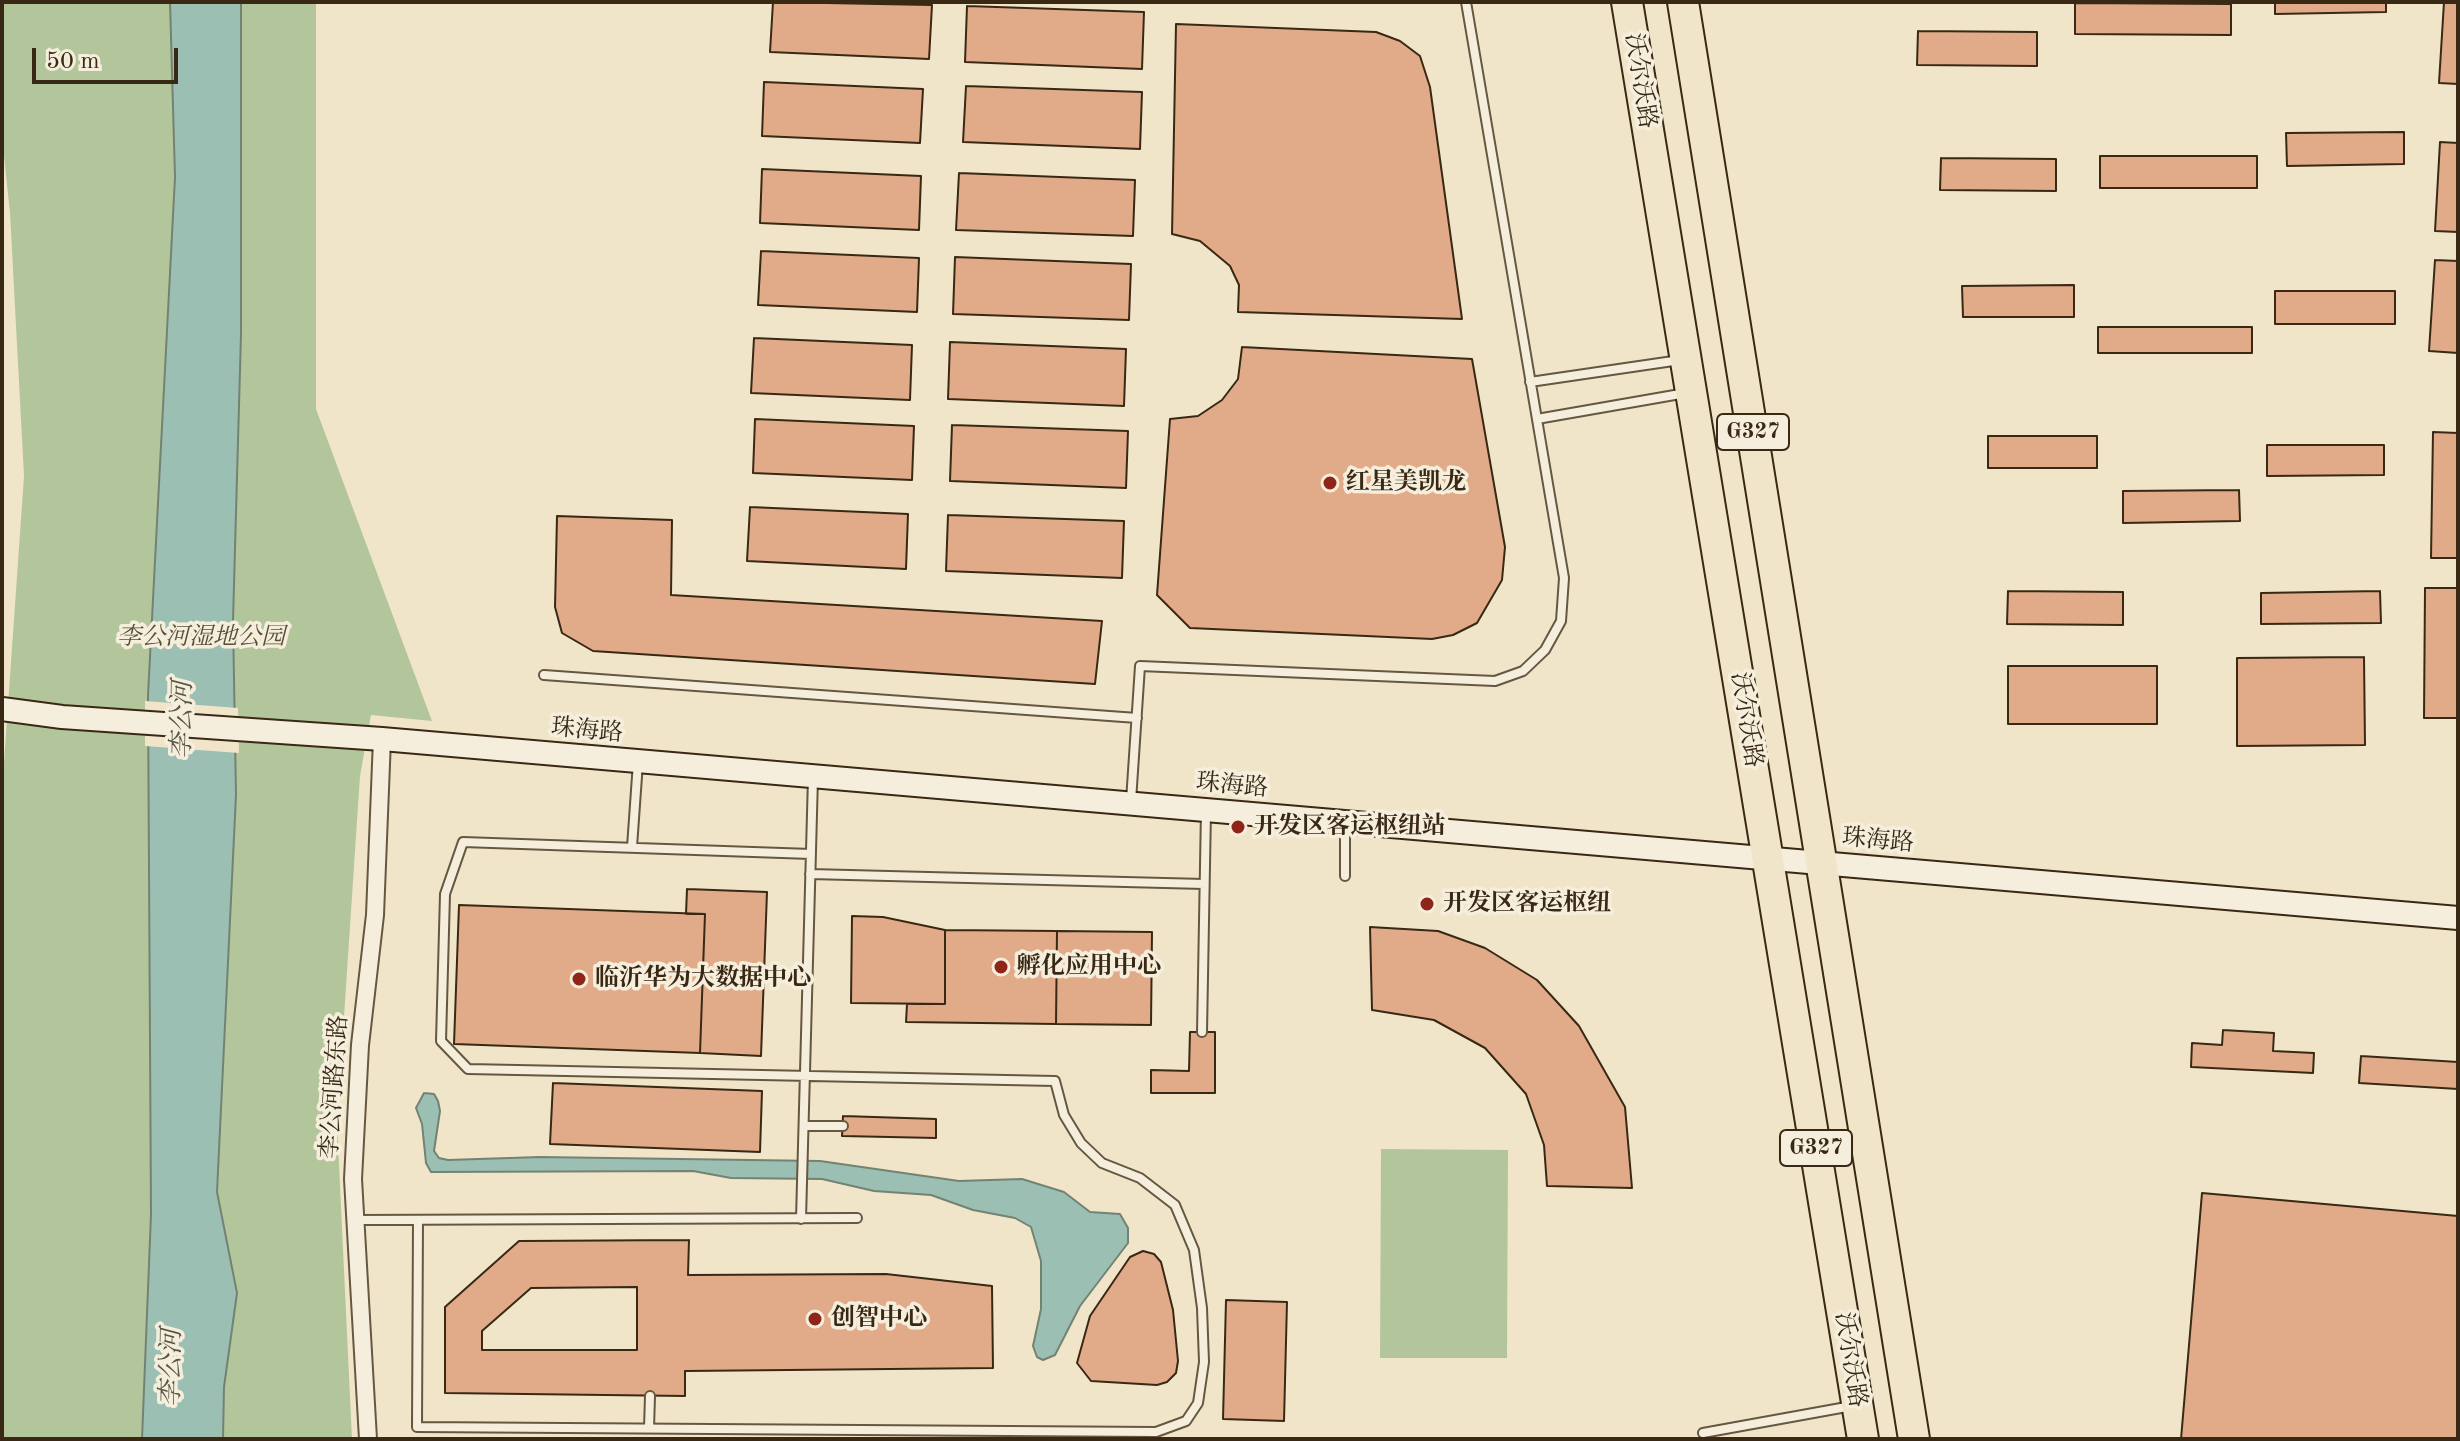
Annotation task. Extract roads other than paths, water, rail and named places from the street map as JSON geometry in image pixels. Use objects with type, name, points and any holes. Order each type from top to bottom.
[{"type":"highway","name":"沃尔沃路","points":[[1627,2],[1863,1439]]},
{"type":"highway","name":"G327","points":[[1683,2],[1824,862],[1914,1439]]},
{"type":"main road","name":"珠海路","points":[[2,709],[62,717],[382,739],[2458,918]]},
{"type":"street","name":"李公河路东路","points":[[368,1439],[353,1179],[359,1060],[375,915],[382,739]]},
{"type":"lane","points":[[1131,803],[1140,666],[1495,681],[1523,671],[1545,650],[1561,621],[1564,578],[1466,2]]},
{"type":"lane","points":[[1530,382],[1686,359]]},
{"type":"lane","points":[[1537,419],[1692,392]]},
{"type":"lane","points":[[544,675],[1137,718]]},
{"type":"lane","points":[[632,847],[638,761]]},
{"type":"lane","points":[[801,1219],[813,776]]},
{"type":"lane","points":[[1202,1032],[1206,809]]},
{"type":"lane","points":[[1345,822],[1345,876]]},
{"type":"lane","points":[[418,1220],[417,1427],[1156,1432],[1186,1421],[1198,1403],[1204,1362],[1202,1308],[1194,1250],[1175,1205],[1140,1178],[1102,1163],[1081,1143],[1064,1115],[1055,1081],[468,1069],[441,1041],[445,894],[463,842],[811,854]]},
{"type":"lane","points":[[810,874],[1204,884]]},
{"type":"lane","points":[[804,1126],[843,1126]]},
{"type":"lane","points":[[356,1220],[857,1218]]},
{"type":"lane","points":[[649,1428],[650,1396]]},
{"type":"lane","points":[[1703,1433],[1857,1405]]},
{"type":"water","name":"李公河","points":[[170,2],[241,2],[241,334],[233,621],[236,795],[217,1192],[237,1293],[224,1387],[223,1439],[142,1439],[151,1214],[148,695],[175,177]]},
{"type":"water","points":[[424,1093],[434,1094],[438,1101],[440,1111],[434,1151],[439,1158],[448,1160],[540,1157],[820,1161],[959,1181],[1022,1179],[1064,1192],[1090,1212],[1120,1214],[1128,1228],[1128,1243],[1080,1306],[1055,1355],[1043,1360],[1037,1357],[1033,1346],[1041,1309],[1041,1261],[1031,1227],[1015,1218],[973,1210],[931,1195],[874,1191],[822,1179],[731,1178],[693,1171],[431,1172],[426,1163],[422,1124],[416,1108]]},
{"type":"place","name":"红星美凯龙","points":[[1330,483]]},
{"type":"place","name":"开发区客运枢纽站","points":[[1238,827]]},
{"type":"place","name":"开发区客运枢纽","points":[[1427,904]]},
{"type":"place","name":"孵化应用中心","points":[[1001,967]]},
{"type":"place","name":"临沂华为大数据中心","points":[[579,979]]},
{"type":"place","name":"创智中心","points":[[815,1319]]},
{"type":"park label","name":"李公河湿地公园","points":[[201,638]]}]
